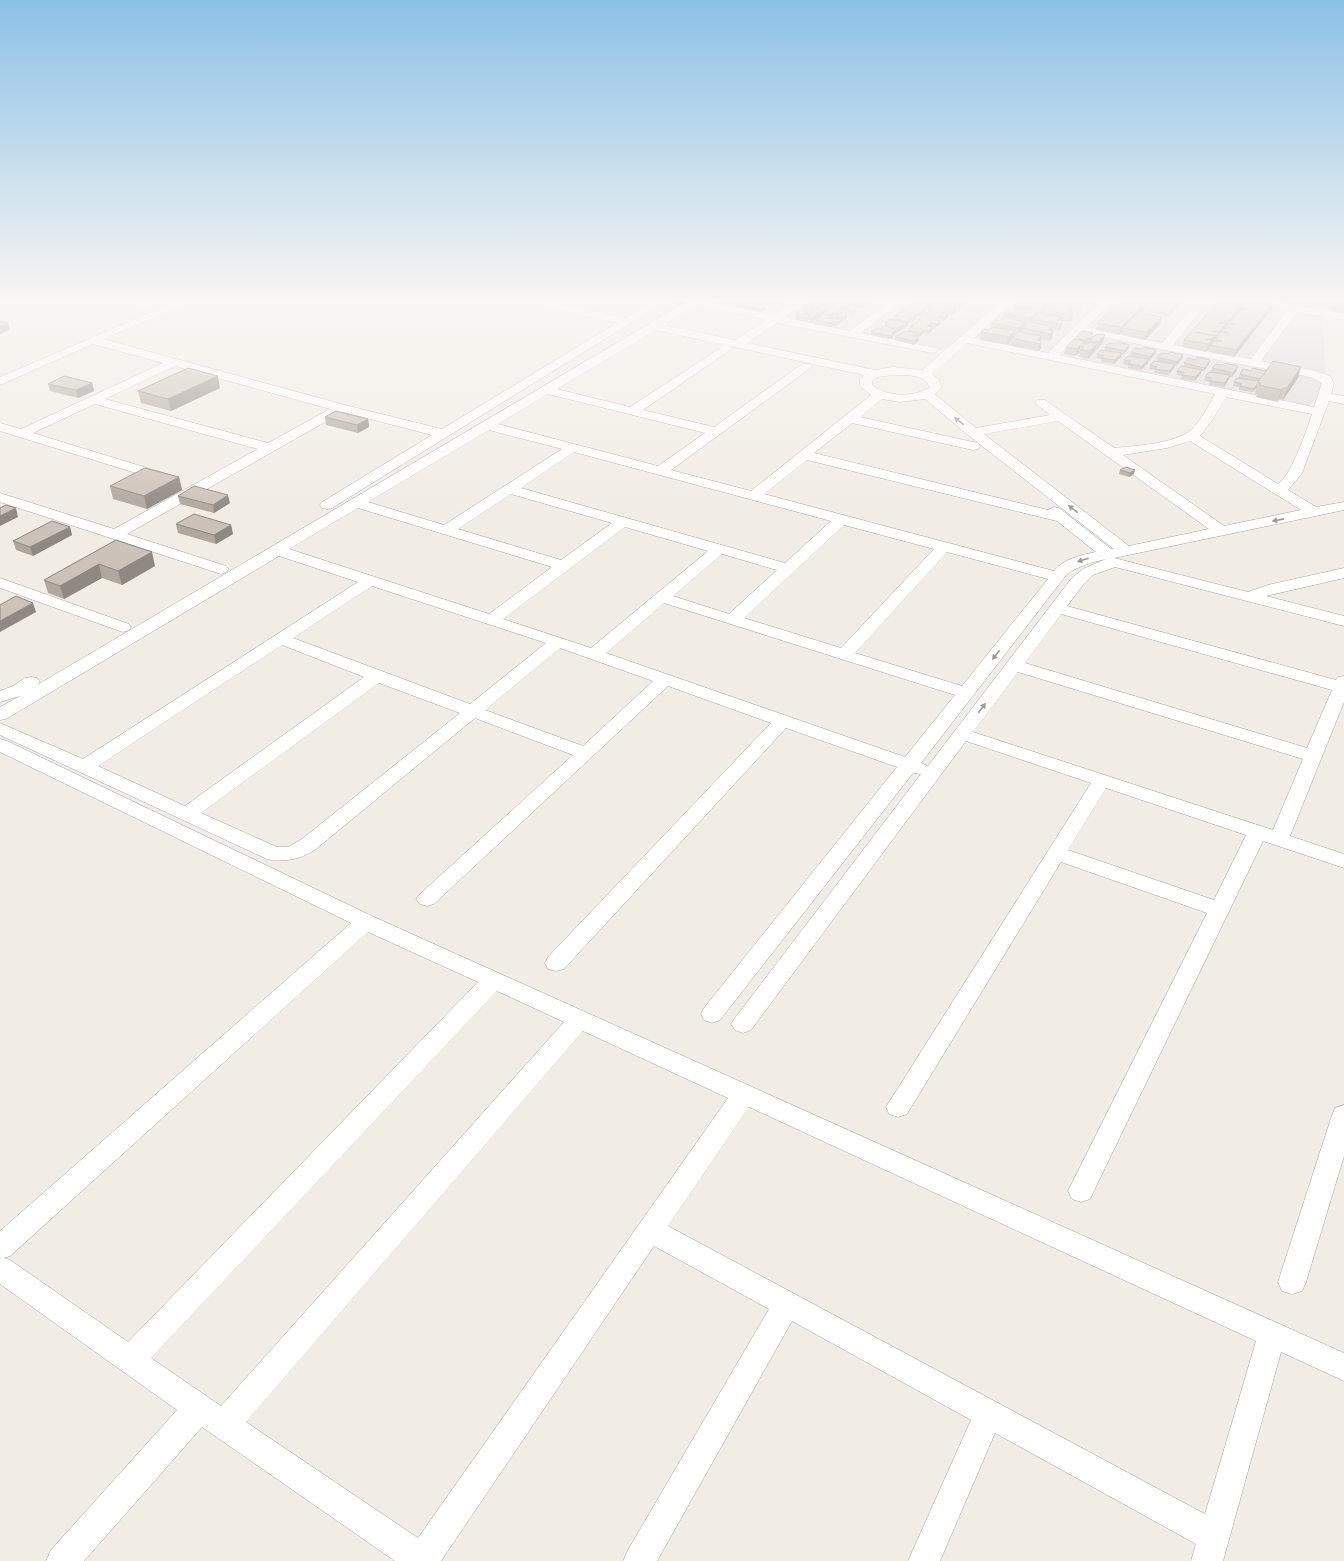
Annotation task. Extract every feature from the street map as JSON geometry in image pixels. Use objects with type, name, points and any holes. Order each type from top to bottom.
[{"type":"street","points":[[0,381],[23,371]]},
{"type":"street","points":[[21,434],[155,371]]},
{"type":"street","points":[[201,371],[444,434]]},
{"type":"street","points":[[0,697],[19,690],[547,371]]},
{"type":"street","points":[[0,715],[579,371]]},
{"type":"street","points":[[632,410],[693,371]]},
{"type":"street","points":[[660,471],[801,371]]},
{"type":"street","points":[[834,371],[871,376],[890,371]]},
{"type":"street","points":[[847,371],[871,376]]},
{"type":"street","points":[[871,376],[866,386],[880,394],[893,397],[921,396],[932,392],[936,386],[933,380],[924,375],[907,371]]},
{"type":"street","points":[[924,375],[929,371]]},
{"type":"street","points":[[1118,371],[1319,412]]},
{"type":"street","points":[[1278,490],[1289,482],[1295,473],[1319,412],[1328,381],[1323,377],[1293,371]]},
{"type":"street","points":[[547,390],[715,431]]},
{"type":"street","points":[[1110,453],[1175,442],[1191,436],[1198,430],[1223,392]]},
{"type":"street","points":[[753,496],[880,394]]},
{"type":"street","points":[[921,396],[973,432],[1126,550]]},
{"type":"street","points":[[921,396],[973,446],[1063,518],[1110,558],[1248,597],[1344,621]]},
{"type":"street","points":[[1324,397],[1344,400]]},
{"type":"street","points":[[94,400],[270,448]]},
{"type":"street","points":[[1041,403],[1060,418],[1221,531]]},
{"type":"street","points":[[114,535],[341,408]]},
{"type":"street","points":[[849,418],[973,446]]},
{"type":"street","points":[[973,432],[1060,418]]},
{"type":"street","points":[[487,425],[1058,577]]},
{"type":"street","points":[[0,427],[199,488]]},
{"type":"street","points":[[1191,436],[1315,513]]},
{"type":"street","points":[[447,530],[572,448]]},
{"type":"street","points":[[804,455],[1063,518]]},
{"type":"street","points":[[509,489],[789,569]]},
{"type":"street","points":[[0,496],[114,535],[221,569]]},
{"type":"street","points":[[356,503],[563,566]]},
{"type":"street","points":[[743,1024],[1056,608],[1082,577],[1110,558],[1126,550],[1344,506]]},
{"type":"street","points":[[712,1014],[1058,577],[1069,566],[1077,562],[1196,548],[1344,518]]},
{"type":"street","points":[[732,620],[842,519]]},
{"type":"street","points":[[491,620],[622,522]]},
{"type":"street","points":[[844,655],[944,547]]},
{"type":"street","points":[[593,655],[719,549]]},
{"type":"street","points":[[278,550],[558,642],[933,773]]},
{"type":"street","points":[[1248,597],[1268,590],[1344,573]]},
{"type":"street","points":[[84,767],[370,580]]},
{"type":"street","points":[[0,583],[123,627]]},
{"type":"street","points":[[662,598],[966,693]]},
{"type":"street","points":[[1056,608],[1343,684],[1313,756],[1268,835],[1220,910],[1081,1191]]},
{"type":"street","points":[[281,639],[585,753]]},
{"type":"street","points":[[0,728],[274,854],[287,854],[300,850],[558,642]]},
{"type":"street","points":[[1014,665],[1313,756]]},
{"type":"street","points":[[187,814],[377,676]]},
{"type":"street","points":[[427,899],[665,680]]},
{"type":"street","points":[[0,682],[19,690]]},
{"type":"street","points":[[556,963],[783,721]]},
{"type":"street","points":[[962,734],[1344,861]]},
{"type":"street","points":[[0,745],[366,922],[1344,1366]]},
{"type":"street","points":[[898,1107],[1102,780]]},
{"type":"street","points":[[1056,853],[1220,910]]},
{"type":"street","points":[[0,1248],[366,922]]},
{"type":"street","points":[[130,1360],[494,980]]},
{"type":"street","points":[[224,1425],[580,1018]]},
{"type":"street","points":[[0,1269],[199,1408],[422,1560],[745,1093]]},
{"type":"street","points":[[1292,1282],[1344,1115]]},
{"type":"street","points":[[650,1230],[990,1413],[1211,1548],[1272,1334]]},
{"type":"street","points":[[639,1561],[787,1304]]},
{"type":"street","points":[[62,1561],[199,1408]]},
{"type":"street","points":[[924,1561],[990,1413]]},
{"type":"shaded area","points":[[1125,371],[1326,371],[1319,395],[1309,406]]},
{"type":"building","points":[[182,371],[199,371],[218,376],[168,399],[138,391]]},
{"type":"building","points":[[1177,371],[1201,371],[1196,377],[1182,375],[1184,372]]},
{"type":"building","points":[[1224,371],[1235,371],[1233,373]]},
{"type":"building","points":[[1242,371],[1266,371],[1260,379],[1240,374]]},
{"type":"building","points":[[1266,371],[1298,371],[1287,388],[1283,388],[1281,390],[1259,385],[1261,383],[1258,382]]},
{"type":"building","points":[[1209,372],[1230,375],[1225,383],[1210,381],[1212,378],[1205,377]]},
{"type":"building","points":[[64,376],[92,383],[76,390],[48,384]]},
{"type":"building","points":[[1237,378],[1259,381],[1254,389],[1240,386],[1242,384],[1234,382]]},
{"type":"building","points":[[336,411],[368,419],[357,425],[325,417]]},
{"type":"building","points":[[1126,467],[1135,470],[1130,473],[1120,470]]},
{"type":"building","points":[[145,468],[179,477],[144,496],[110,486]]},
{"type":"building","points":[[194,486],[228,495],[213,505],[178,496]]},
{"type":"building","points":[[6,505],[16,508],[0,516],[0,508]]},
{"type":"building","points":[[194,514],[231,525],[214,535],[176,524]]},
{"type":"building","points":[[52,521],[70,527],[30,547],[13,541]]},
{"type":"building","points":[[116,540],[152,552],[118,571],[99,564],[60,586],[44,580]]},
{"type":"building","points":[[16,596],[33,603],[0,621],[0,605]]}]
